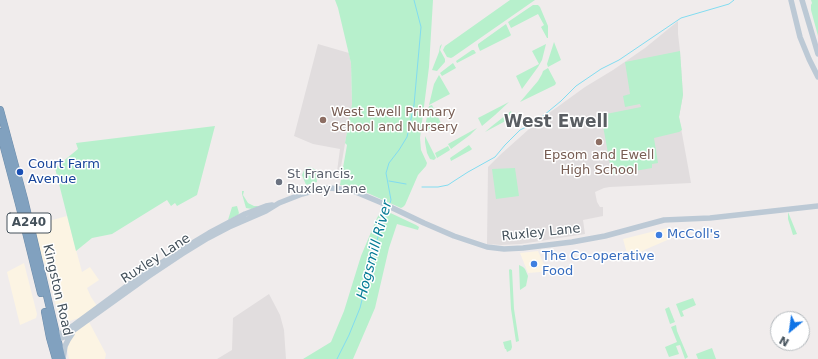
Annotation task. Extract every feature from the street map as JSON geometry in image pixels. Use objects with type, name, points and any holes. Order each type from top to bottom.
[{"type":"highway","name":"Kingston Road","points":[[0,110],[24,199],[56,359]]},
{"type":"highway","name":"Kingston Road","points":[[0,132],[53,339],[62,359]]},
{"type":"main road","points":[[791,0],[800,37],[818,77]]},
{"type":"main road","points":[[802,0],[818,54]]},
{"type":"main road","name":"Ruxley Lane","points":[[53,339],[83,319],[131,283],[209,233],[250,212],[312,191],[330,188],[351,190],[435,228],[478,244],[492,248],[513,249],[572,242],[605,236],[664,220],[710,218],[818,206]]},
{"type":"main road","name":"Ruxley Lane","points":[[53,339],[64,337],[182,254],[229,227],[266,211],[279,203]]},
{"type":"main road","points":[[62,359],[65,346],[76,329]]},
{"type":"shaded area","name":"Epsom and Ewell High School","points":[[678,21],[683,95],[679,117],[691,183],[604,188],[595,192],[597,202],[600,207],[603,207],[603,216],[583,220],[585,234],[521,244],[487,244],[488,167],[538,121],[585,87],[645,48]]},
{"type":"shaded area","name":"West Ewell Primary School and Nursery","points":[[318,44],[349,53],[351,63],[352,104],[339,178],[340,180],[336,179],[340,149],[313,144],[294,136]]},
{"type":"shaded area","points":[[67,216],[82,272],[90,267],[99,280],[87,288],[97,306],[79,318],[70,321],[59,317],[44,261],[42,261],[34,225]]},
{"type":"shaded area","points":[[667,228],[672,238],[628,257],[623,239]]},
{"type":"shaded area","points":[[538,251],[546,269],[540,272],[528,273],[520,253]]},
{"type":"shaded area","points":[[24,263],[37,314],[36,318],[20,325],[7,272]]},
{"type":"shaded area","points":[[269,294],[280,315],[284,330],[286,359],[217,359],[232,350],[233,318]]},
{"type":"shaded area","points":[[89,322],[106,354],[105,359],[69,359],[67,349],[72,335]]},
{"type":"green space","points":[[335,0],[433,0],[429,67],[420,138],[421,150],[427,163],[418,175],[405,205],[401,208],[354,187],[340,185],[347,145],[345,143],[352,104],[351,63]]},
{"type":"green space","points":[[510,0],[535,0],[453,57],[447,57],[443,50],[445,46]]},
{"type":"green space","points":[[811,0],[818,0],[818,36],[811,10]]},
{"type":"green space","points":[[533,5],[538,5],[540,7],[548,26],[548,38],[541,27],[544,25],[538,14],[511,28],[508,22]]},
{"type":"green space","points":[[506,24],[511,35],[480,51],[478,44]]},
{"type":"green space","points":[[554,42],[561,60],[548,67],[547,64]]},
{"type":"green space","points":[[442,44],[440,50],[445,62],[437,71],[432,70],[440,46]]},
{"type":"green space","points":[[546,44],[542,60],[522,89],[516,76],[539,64],[532,51]]},
{"type":"green space","points":[[472,50],[476,53],[457,63],[456,61]]},
{"type":"green space","points":[[680,51],[683,95],[679,117],[682,130],[654,138],[658,163],[652,164],[652,168],[612,175],[601,115],[641,107],[640,104],[625,107],[623,96],[630,94],[625,62]]},
{"type":"green space","points":[[453,63],[456,68],[442,76],[440,73]]},
{"type":"green space","points":[[548,68],[556,83],[555,85],[520,102],[538,81],[543,71]]},
{"type":"green space","points":[[439,75],[450,94],[429,105],[434,84]]},
{"type":"green space","points":[[509,102],[495,115],[482,126],[478,118]]},
{"type":"green space","points":[[432,105],[441,123],[424,132],[429,106]]},
{"type":"green space","points":[[511,111],[513,117],[485,132],[492,126]]},
{"type":"green space","points":[[215,126],[197,195],[177,206],[175,203],[171,206],[167,200],[112,234],[92,238],[76,251],[55,168],[78,149],[76,143]]},
{"type":"green space","points":[[477,128],[470,135],[451,149],[448,144]]},
{"type":"green space","points":[[425,136],[436,158],[434,160],[430,159],[427,153]]},
{"type":"green space","points":[[469,145],[472,149],[471,150],[451,161],[450,158]]},
{"type":"green space","points":[[448,146],[450,150],[437,158],[435,153]]},
{"type":"green space","points":[[310,167],[316,170],[317,182],[306,185],[302,175],[305,168]]},
{"type":"green space","points":[[515,168],[519,196],[496,199],[492,169]]},
{"type":"green space","points":[[242,191],[244,191],[243,195],[248,203],[254,206],[259,206],[252,209],[246,208]]},
{"type":"green space","points":[[237,206],[239,213],[238,215],[228,220],[232,207]]},
{"type":"green space","points":[[382,209],[419,227],[418,230],[397,224],[389,248],[375,308],[353,359],[303,359],[331,342],[344,311],[361,256]]},
{"type":"green space","points":[[788,212],[797,234],[793,235],[788,219]]},
{"type":"green space","points":[[519,265],[525,269],[528,276],[526,286],[520,290]]},
{"type":"green space","points":[[510,269],[512,270],[514,309],[519,341],[516,342],[511,309]]},
{"type":"green space","points":[[693,298],[696,305],[682,311],[684,316],[681,317],[676,304]]},
{"type":"green space","points":[[669,307],[675,322],[670,324],[665,309]]},
{"type":"green space","points":[[676,325],[688,357],[685,359],[680,345],[676,346],[679,354],[669,357],[665,347],[677,342],[671,327]]},
{"type":"green space","points":[[511,340],[511,350],[507,352],[503,342]]},
{"type":"green space","points":[[712,348],[716,359],[698,359],[696,354]]},
{"type":"waterway","name":"Hogsmill River","points":[[390,203],[391,200],[386,173],[389,163],[407,137],[414,105],[421,27],[414,0]]},
{"type":"waterway","points":[[422,187],[438,187],[448,185],[495,157],[520,130],[532,125],[561,101],[576,86],[601,69],[619,60],[681,18],[729,4],[734,0]]},
{"type":"waterway","points":[[389,181],[406,184]]},
{"type":"waterway","name":"Hogsmill River","points":[[337,359],[360,308],[376,243],[388,208]]},
{"type":"place","name":"West Ewell Primary School and Nursery","points":[[323,120]]},
{"type":"place","name":"Epsom and Ewell High School","points":[[599,142]]},
{"type":"place","name":"Court Farm Avenue","points":[[20,172]]},
{"type":"place","name":"St Francis, Ruxley Lane","points":[[279,182]]},
{"type":"place","name":"McColl's","points":[[659,235]]},
{"type":"place","name":"The Co-operative Food","points":[[534,264]]},
{"type":"district","name":"West Ewell","points":[[556,123]]}]
